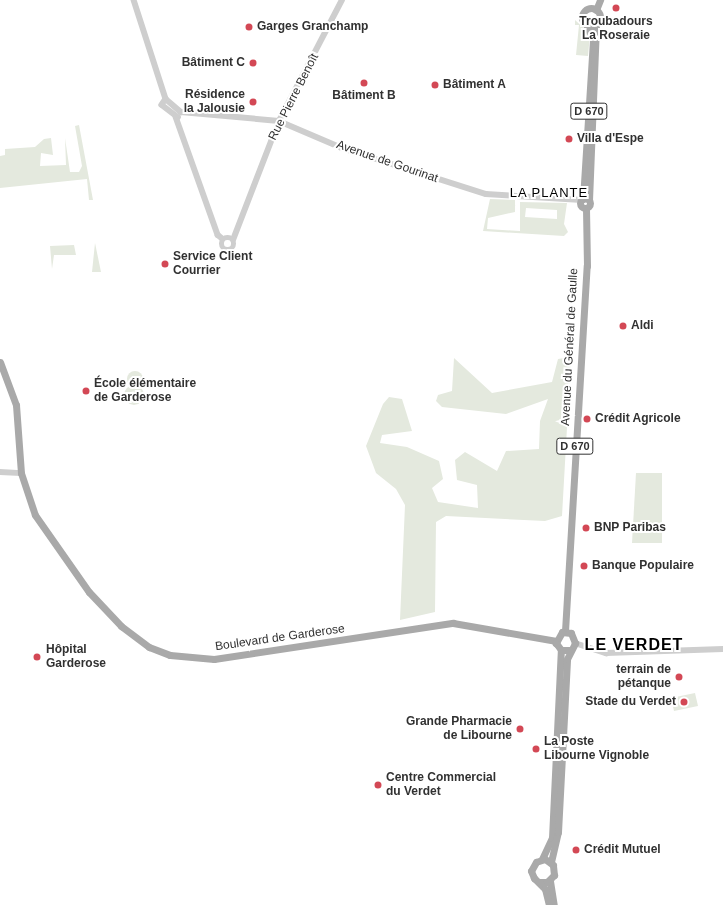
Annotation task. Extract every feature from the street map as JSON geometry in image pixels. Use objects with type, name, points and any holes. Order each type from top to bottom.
[{"type":"main road","points":[[594,0],[582,16],[586,24],[596,24],[600,17],[596,10]]},
{"type":"main road","points":[[596,10],[600,0]]},
{"type":"main road","points":[[588,9],[596,10]]},
{"type":"main road","name":"D 670","points":[[584,200],[593,40],[586,24]]},
{"type":"main road","name":"D 670","points":[[584,200],[596,24]]},
{"type":"main road","name":"Avenue du Général de Gaulle","points":[[565,631],[587,266],[586,208],[584,200]]},
{"type":"main road","name":"Boulevard de Garderose","points":[[0,362],[16,405],[21,473],[36,518],[85,586],[121,626],[164,653],[214,659],[239,657],[453,623],[556,641]]},
{"type":"main road","points":[[550,905],[540,882],[531,871],[533,864],[542,859],[552,838],[561,650],[556,641],[565,631],[573,635],[575,643],[569,650],[558,832],[551,862],[555,872],[550,881],[554,905]]},
{"type":"main road","points":[[561,650],[569,650]]},
{"type":"main road","points":[[542,859],[551,862]]},
{"type":"main road","points":[[540,882],[550,881]]},
{"type":"street","points":[[134,0],[166,99],[181,112],[176,117]]},
{"type":"street","name":"Rue Pierre Benoît","points":[[233,240],[279,121],[342,0]]},
{"type":"street","points":[[166,99],[162,105],[176,117],[218,235],[223,240],[223,247],[229,250],[234,246],[233,240],[223,240]]},
{"type":"street","name":"Avenue de Gourinat","points":[[181,112],[279,121],[342,148],[480,193],[584,200]]},
{"type":"street","points":[[0,472],[21,473]]},
{"type":"street","points":[[575,643],[606,653],[723,649]]},
{"type":"shaded area","points":[[575,20],[590,34],[588,56],[576,55],[579,25],[575,25]]},
{"type":"shaded area","points":[[79,125],[93,200],[89,200],[87,179],[0,188],[0,156],[5,155],[5,149],[35,147],[44,139],[51,138],[53,155],[41,153],[40,166],[66,165],[65,138],[70,172],[79,172],[82,166],[75,126]]},
{"type":"shaded area","points":[[490,199],[515,200],[515,212],[488,218],[487,229],[520,231],[520,202],[567,203],[564,224],[568,232],[564,236],[483,231]],"holes":[[[526,208],[557,210],[557,219],[525,217]]]},
{"type":"shaded area","points":[[95,243],[101,272],[92,272]]},
{"type":"shaded area","points":[[74,245],[76,255],[54,255],[52,269],[50,246]]},
{"type":"shaded area","points":[[571,357],[562,516],[545,521],[446,516],[436,522],[435,612],[400,620],[405,505],[396,489],[376,473],[366,446],[383,404],[389,397],[402,399],[412,431],[382,435],[380,443],[407,447],[439,461],[443,479],[432,488],[438,502],[478,508],[477,485],[457,480],[455,460],[465,452],[497,471],[506,451],[539,449],[540,421],[548,399],[506,414],[442,407],[436,401],[438,395],[452,391],[454,358],[492,393],[552,382],[558,359]]},
{"type":"shaded area","points":[[132,371],[138,371],[143,376],[141,385],[138,387],[132,387],[127,382],[127,376]]},
{"type":"shaded area","points":[[134,385],[141,388],[144,395],[141,402],[134,405],[127,402],[124,395],[127,388]]},
{"type":"shaded area","points":[[636,473],[662,473],[662,543],[632,543]]},
{"type":"shaded area","name":"Stade du Verdet","points":[[695,693],[698,706],[674,711],[671,698]]},
{"type":"place","name":"Troubadours La Roseraie","points":[[616,8]]},
{"type":"place","name":"Garges Granchamp","points":[[249,27]]},
{"type":"place","name":"Bâtiment C","points":[[253,63]]},
{"type":"place","name":"Bâtiment B","points":[[364,83]]},
{"type":"place","name":"Bâtiment A","points":[[435,85]]},
{"type":"place","name":"Résidence la Jalousie","points":[[253,102]]},
{"type":"place","name":"Villa d'Espe","points":[[569,139]]},
{"type":"place","name":"Service Client Courrier","points":[[165,264]]},
{"type":"place","name":"Aldi","points":[[623,326]]},
{"type":"place","name":"École élémentaire de Garderose","points":[[86,391]]},
{"type":"place","name":"Crédit Agricole","points":[[587,419]]},
{"type":"place","name":"BNP Paribas","points":[[586,528]]},
{"type":"place","name":"Banque Populaire","points":[[584,566]]},
{"type":"place","name":"Hôpital Garderose","points":[[37,657]]},
{"type":"place","name":"terrain de pétanque","points":[[679,677]]},
{"type":"place","name":"Stade du Verdet","points":[[684,702]]},
{"type":"place","name":"Grande Pharmacie de Libourne","points":[[520,729]]},
{"type":"place","name":"La Poste Libourne Vignoble","points":[[536,749]]},
{"type":"place","name":"Centre Commercial du Verdet","points":[[378,785]]},
{"type":"place","name":"Crédit Mutuel","points":[[576,850]]},
{"type":"district","name":"LA PLANTE","points":[[549,193]]},
{"type":"district","name":"LE VERDET","points":[[634,645]]}]
